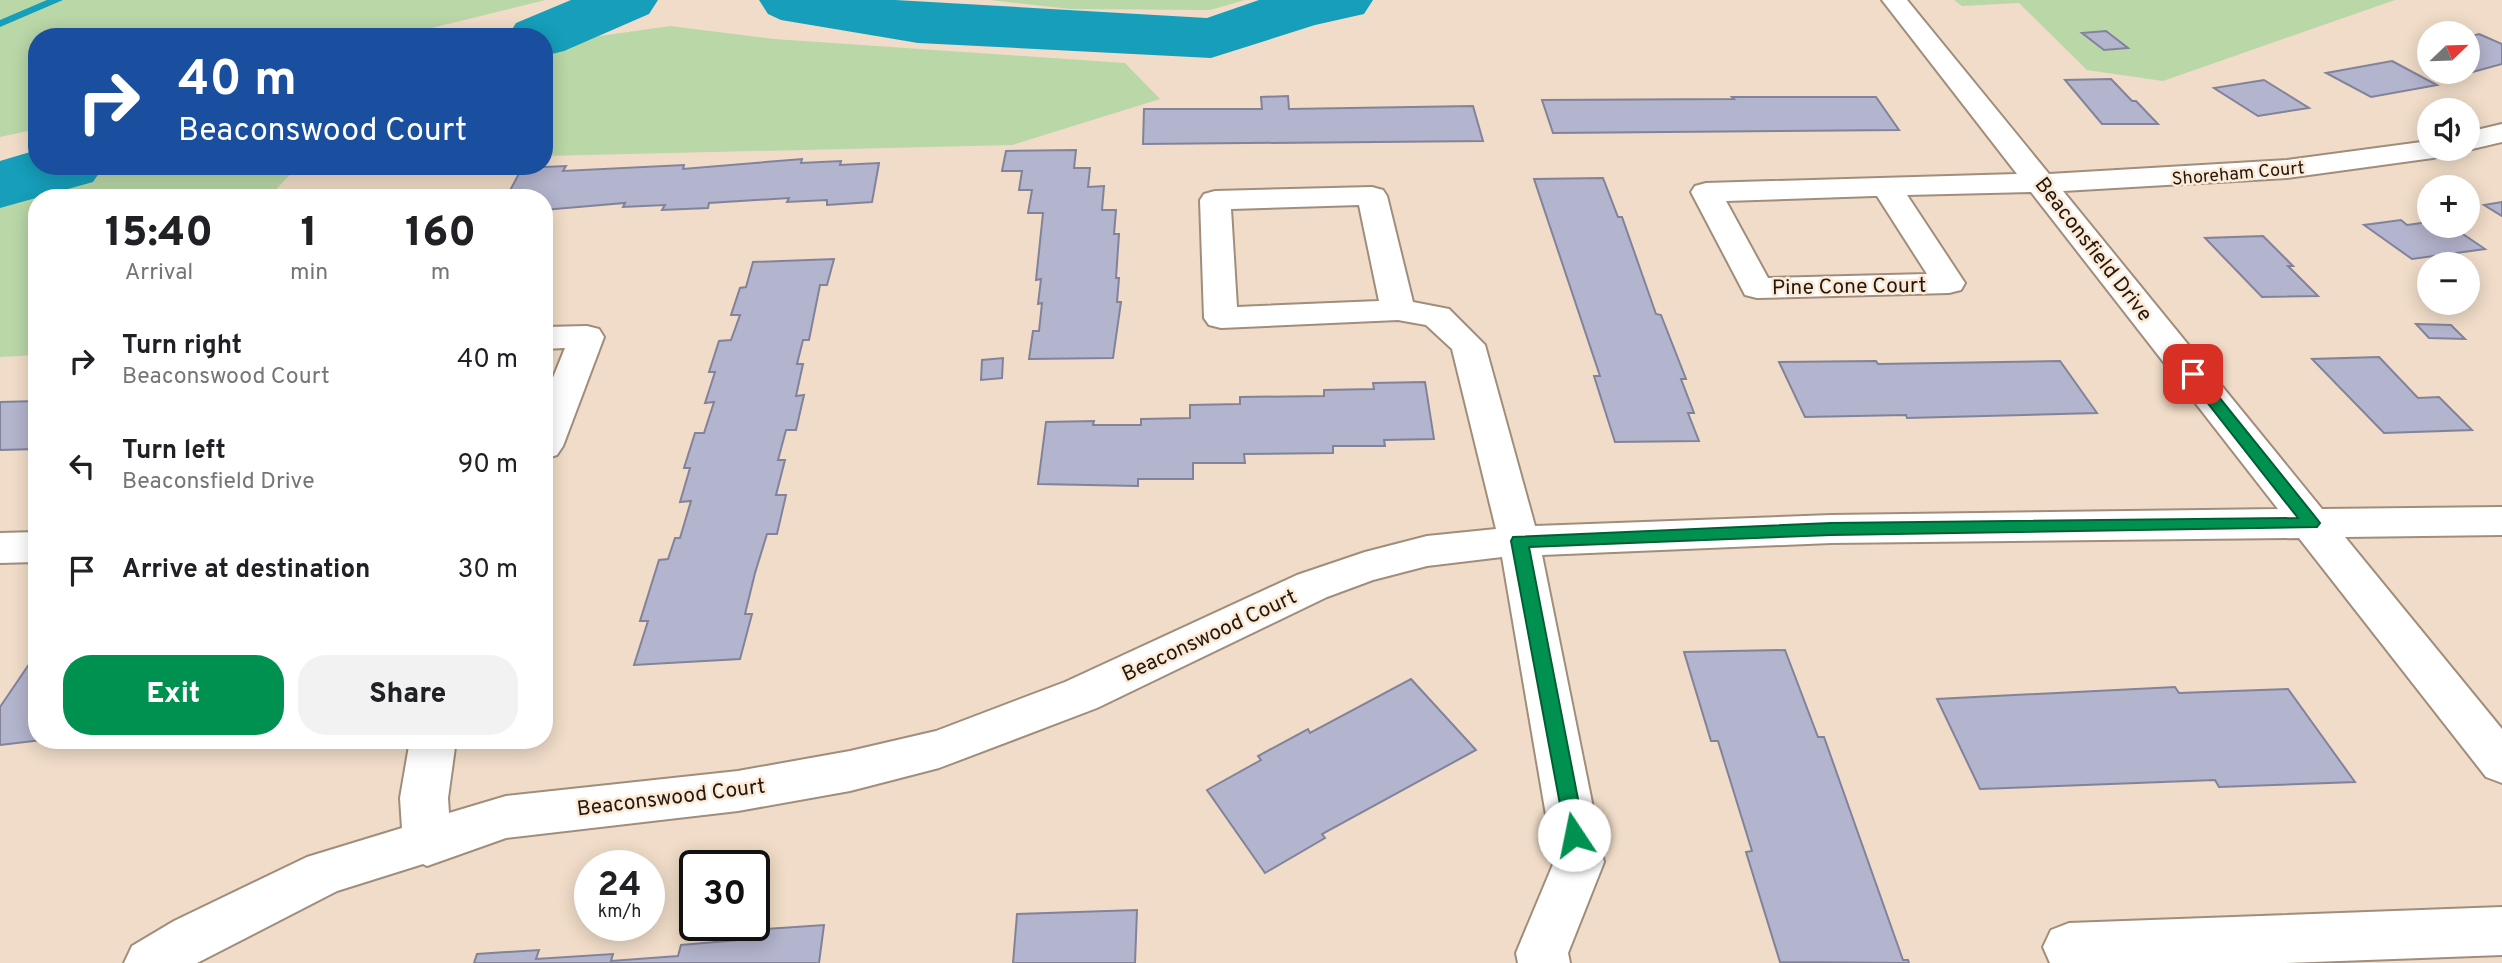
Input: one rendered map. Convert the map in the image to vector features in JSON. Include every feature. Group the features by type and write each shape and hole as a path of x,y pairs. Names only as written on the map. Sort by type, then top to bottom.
{"street":[{"name":"Beaconsfield Drive","path":"1895,0 2502,763"},
{"path":"2480,138 2502,133"},
{"name":"Shoreham Court","path":"2042,183 2137,181 2261,173 2366,162 2417,152"},
{"name":"Pine Cone Court","path":"1887,188 1949,283 1757,288 1706,192 2042,183"},
{"path":"1398,310 1372,196 1215,200 1222,318 1398,310 1437,316 1468,345 1519,541 1579,862 1538,960"},
{"path":"553,338 587,337 553,423"},
{"name":"Beaconswood Court","path":"150,963 192,938 325,873 426,844 506,817 738,790 850,771 939,749 1081,695 1312,586 1355,570 1427,551 1519,541 1831,529 2502,521"},
{"path":"0,548 28,547"},
{"path":"426,844 424,798 432,749"},
{"path":"2077,963 2069,947 2378,950 2502,931"}],"green space":[{"path":"0,0 545,0 431,28 28,28 28,131 0,137"},
{"path":"990,0 1245,0 1210,10 1070,9"},
{"path":"1954,0 2395,0 2163,81 2087,70 2019,3 1962,6"},
{"path":"670,26 774,39 1125,63 1160,99 1012,145 553,156 553,43"},
{"path":"85,175 290,175 276,189 39,189"},
{"path":"28,192 28,355 0,357 0,201"}],"building":[{"path":"2106,31 2128,48 2104,50 2082,33"},
{"path":"2480,34 2502,44 2502,64 2480,70"},
{"path":"2392,61 2417,74 2417,84 2437,85 2371,97 2326,73"},
{"path":"2111,79 2158,124 2102,124 2065,80"},
{"path":"2264,80 2309,108 2258,116 2214,88"},
{"path":"1288,96 1289,109 1473,106 1483,141 1143,144 1144,109 1262,109 1261,97"},
{"path":"1732,97 1876,97 1899,130 1553,133 1542,100 1734,99"},
{"path":"1076,150 1074,168 1090,168 1088,187 1104,186 1102,210 1116,210 1114,234 1119,234 1117,302 1121,302 1113,358 1029,359 1033,331 1039,331 1042,303 1038,304 1041,279 1036,280 1043,213 1028,213 1032,190 1019,190 1022,171 1002,171 1006,151"},
{"path":"802,159 801,163 879,163 872,202 827,205 827,200 787,202 789,198 709,203 708,208 662,210 665,205 623,207 625,203 553,209 553,189 511,189 518,175 553,175 553,167 566,166 563,171 684,165 683,169"},
{"path":"1603,178 1618,217 1622,217 1656,314 1661,315 1686,379 1681,379 1694,413 1688,413 1699,441 1615,442 1594,376 1600,376 1534,179"},
{"path":"2502,202 2502,216 2484,205"},
{"path":"2401,220 2407,225 2417,224 2417,238 2469,238 2485,249 2417,252 2417,258 2412,259 2364,225"},
{"path":"2263,236 2318,296 2262,297 2205,238"},
{"path":"834,259 827,285 820,285 809,340 803,340 797,364 803,364 796,396 804,395 796,430 786,430 778,460 785,460 776,495 786,495 777,534 767,534 755,573 745,614 752,614 740,659 634,665 648,621 640,621 659,560 668,559 675,538 680,538 691,501 680,502 690,468 684,468 695,433 704,433 714,402 705,403 715,372 709,372 719,341 731,340 740,315 731,315 740,288 746,287 753,262"},
{"path":"2416,324 2451,325 2465,339 2429,338"},
{"path":"2379,357 2418,398 2439,397 2472,430 2384,433 2312,359"},
{"path":"1003,358 1002,378 981,380 982,360"},
{"path":"1876,361 1878,364 2060,361 2097,413 1907,418 1906,415 1805,417 1779,362"},
{"path":"1425,382 1434,439 1384,440 1385,446 1333,446 1333,453 1244,454 1245,463 1193,463 1193,479 1138,479 1138,486 1038,484 1046,422 1094,421 1093,425 1141,425 1141,419 1190,418 1190,405 1240,404 1240,397 1324,396 1324,390 1374,389 1373,383"},
{"path":"28,401 28,449 0,450 0,402"},
{"path":"1785,650 1818,737 1824,737 1903,960 1908,960 1909,963 1780,962 1746,852 1752,851 1718,741 1711,741 1684,652"},
{"path":"28,666 28,742 0,745 0,707"},
{"path":"1411,679 1476,750 1322,834 1325,838 1265,873 1207,790 1261,760 1258,756 1308,729 1310,733"},
{"path":"2175,687 2179,693 2288,689 2355,782 2219,787 2215,780 1980,789 1937,699"},
{"path":"1137,910 1135,963 1013,963 1017,914"},
{"path":"824,925 819,963 474,963 477,954 539,950 536,959 613,954 611,961 678,956 681,945 770,941 770,929"}],"waterway":[{"path":"0,24 57,0"},
{"path":"553,31 626,0"},
{"path":"791,0 804,6 918,23 1211,38 1292,11 1341,0"},
{"path":"0,185 35,175"}],"route":[{"path":"1574,835 1519,541 1831,529 2311,523 2193,374"}]}
